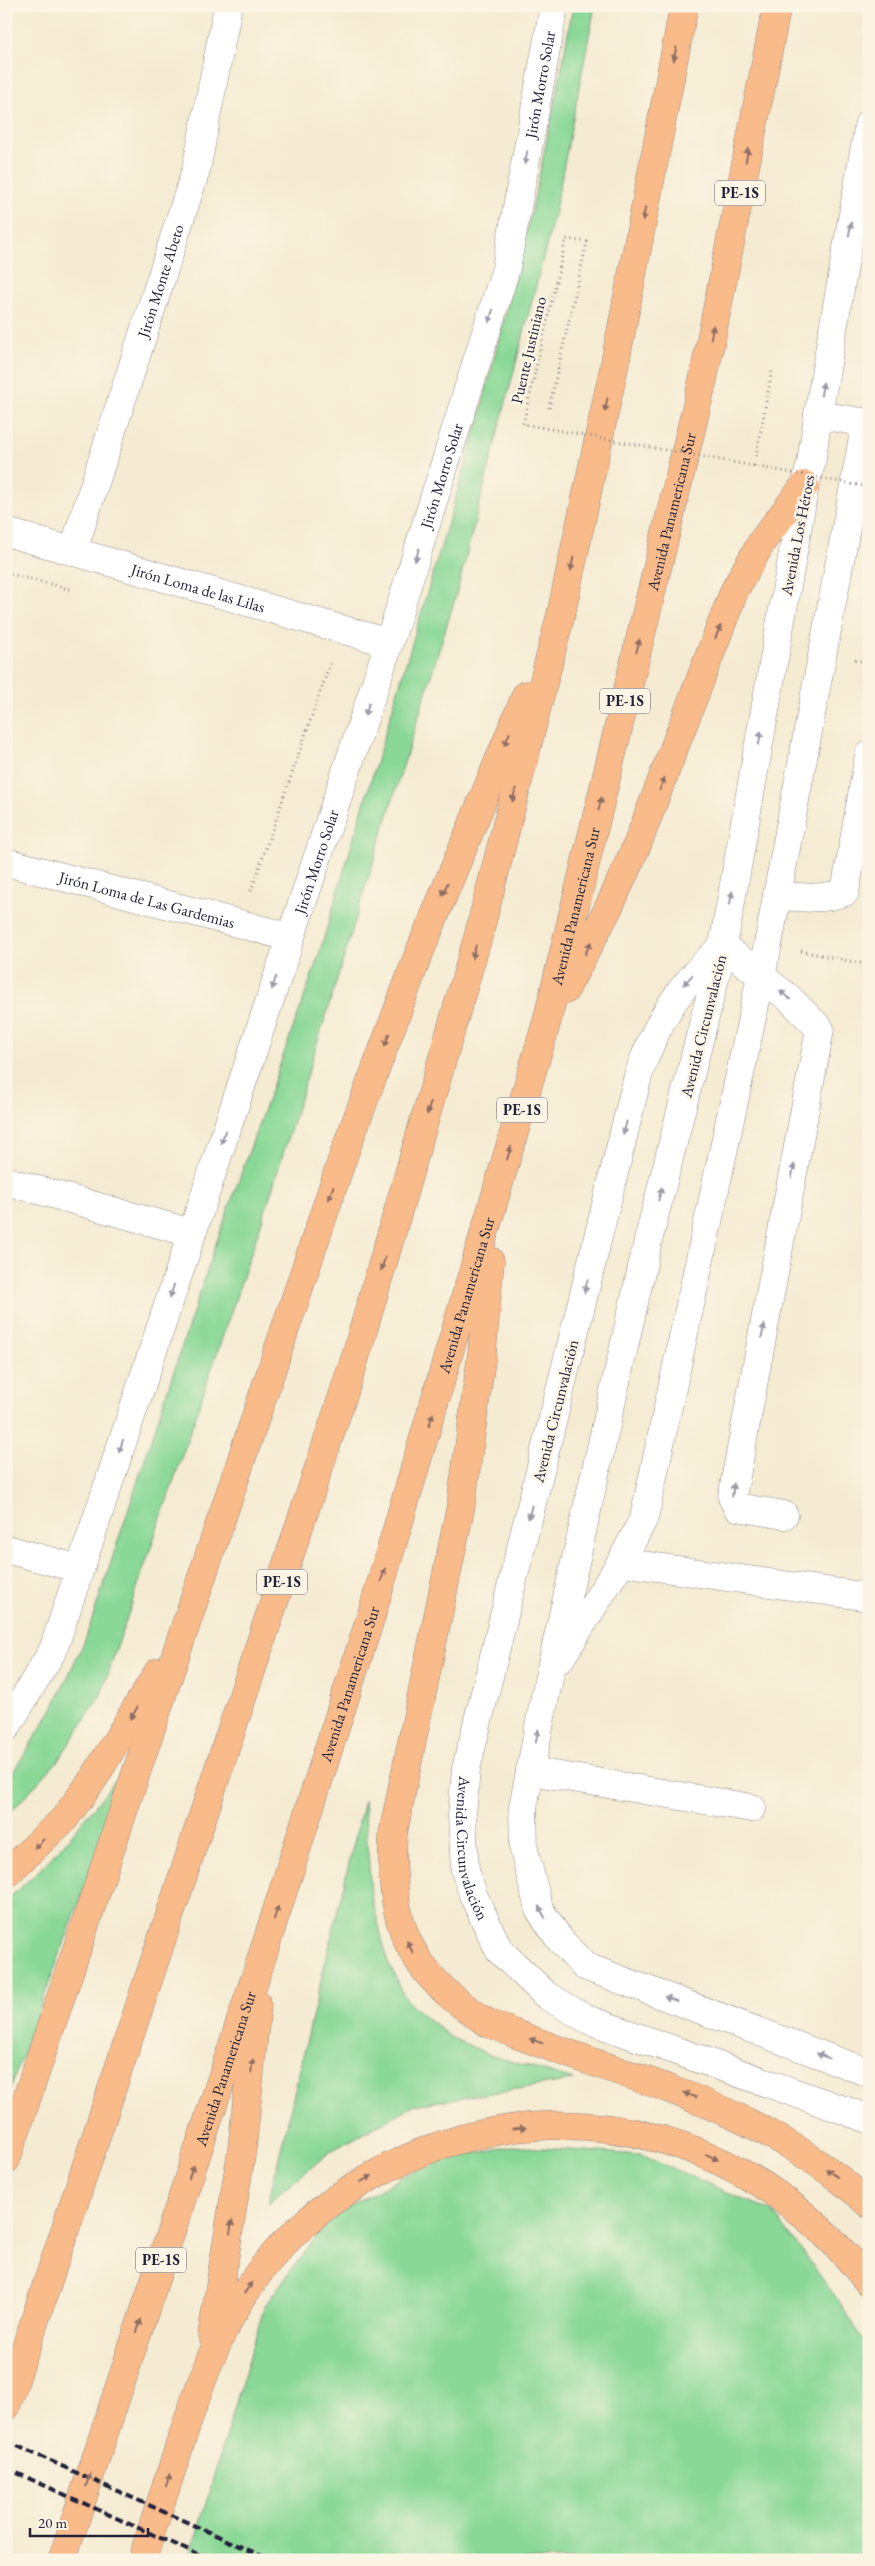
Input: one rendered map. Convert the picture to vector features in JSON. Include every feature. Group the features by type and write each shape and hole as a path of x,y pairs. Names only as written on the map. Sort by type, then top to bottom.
{"highway":[{"name":"PE-1S","path":"6,2407 353,1365 478,937 561,614 616,358 684,6"},
{"name":"Avenida Panamericana Sur","path":"62,2560 261,1960 372,1613 496,1200 547,1022 703,380 776,6"},
{"path":"547,1022 604,915 637,845 735,589 763,540 805,485"},
{"path":"6,2160 345,1151 418,956 488,784 561,614"},
{"path":"496,1200 482,1353 461,1505 393,1833 393,1885 400,1925 417,1962 430,1978 464,2008 488,2022 698,2098 751,2122 806,2153 848,2184 869,2204"},
{"path":"6,1874 65,1818 94,1778 186,1626"},
{"path":"142,2560 207,2361 242,2150 261,1960"},
{"path":"207,2361 245,2292 268,2261 302,2223 331,2201 360,2182 419,2153 451,2141 518,2127 551,2126 613,2129 674,2142 702,2153 755,2180 802,2212 846,2253 869,2283"}],"street":[{"name":"Jirón Monte Abeto","path":"73,551 196,170 228,6"},
{"name":"Jirón Morro Solar","path":"6,1728 53,1650 289,937 389,643 506,268 554,6"},
{"name":"Avenida Los Héroes","path":"723,946 805,485 811,464 869,123"},
{"path":"549,1677 621,1562 644,1518 762,976 777,895 863,496 867,423 818,415"},
{"name":"Jirón Loma de las Lilas","path":"6,532 389,643"},
{"path":"777,895 807,898 830,897 845,892 869,755"},
{"name":"Jirón Loma de Las Gardemias","path":"6,862 289,937"},
{"path":"723,946 768,944"},
{"path":"723,946 790,999 820,1029 732,1497 737,1507 784,1515"},
{"name":"Avenida Circunvalación","path":"723,946 648,1241 549,1677 522,1807 528,1872 539,1909 560,1940 584,1966 869,2073"},
{"name":"Avenida Circunvalación","path":"723,946 682,986 666,1010 649,1042 638,1076 466,1769 462,1816 465,1870 474,1897 499,1950 547,1996 589,2020 869,2119"},
{"path":"6,1181 191,1232"},
{"path":"6,1549 80,1569"},
{"path":"621,1562 869,1597"},
{"path":"530,1771 752,1808"}],"path":[{"name":"Puente Justiniano","path":"549,408 587,242 566,239 523,424 754,466 863,496"},
{"path":"754,466 772,371"},
{"path":"249,900 331,660"},
{"path":"768,944 869,965"}],"green space":[{"path":"573,6 595,6 554,216 456,595 265,1212 100,1697 57,1762 6,1817 6,1783 52,1710 86,1638 212,1255 317,961 477,426 533,205"},
{"path":"134,1755 6,2100 6,1900 59,1850"},
{"path":"364,1800 371,1895 388,1962 407,2001 450,2037 493,2056 574,2080 415,2105 331,2151 268,2203"},
{"path":"512,2146 641,2155 772,2211 841,2304 869,2349 869,2560 189,2560 265,2305 331,2217 429,2162"}],"railway":[{"path":"6,2441 271,2560"},
{"path":"6,2468 209,2560"}]}
